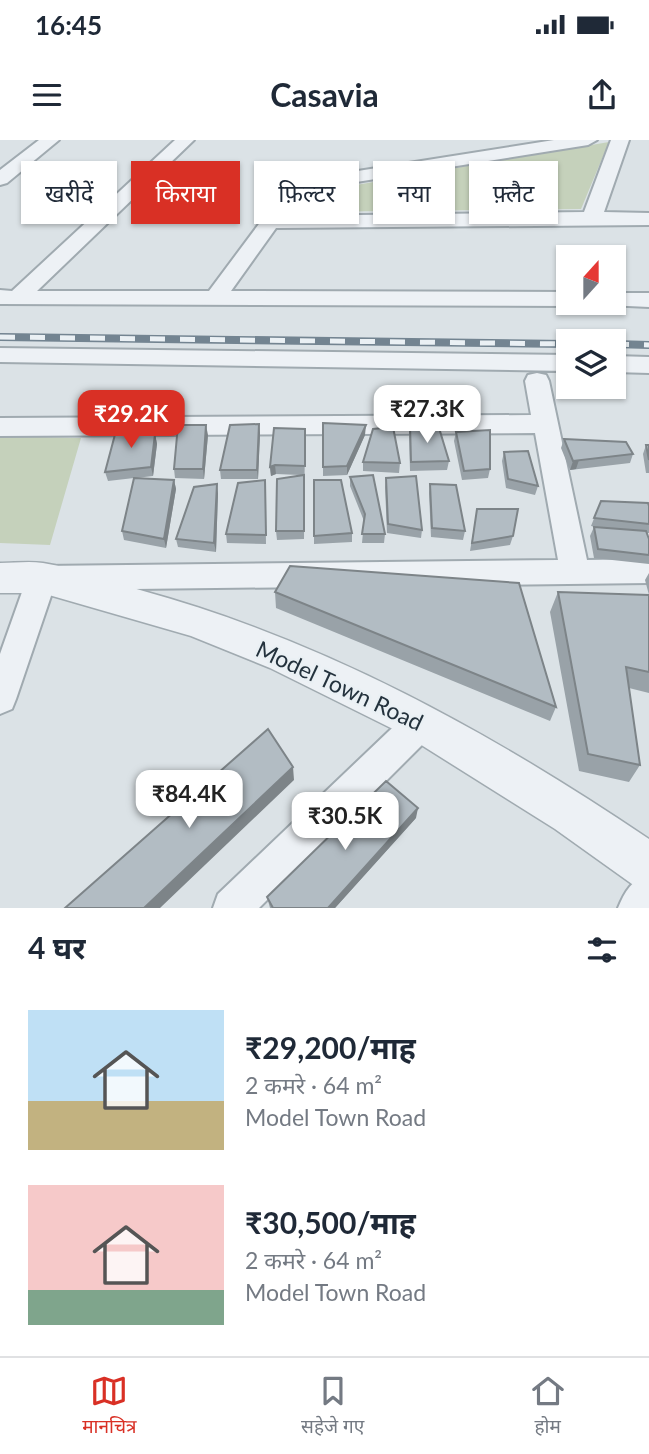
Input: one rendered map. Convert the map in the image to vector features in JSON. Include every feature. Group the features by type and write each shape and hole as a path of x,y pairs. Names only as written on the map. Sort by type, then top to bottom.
{"street":[{"path":"0,179 50,140"},
{"path":"9,297 185,140"},
{"path":"359,176 588,140"},
{"path":"592,218 620,140"},
{"path":"359,221 649,219"},
{"path":"217,296 269,224"},
{"path":"9,297 556,299"},
{"path":"626,300 649,300"},
{"path":"0,355 556,363"},
{"path":"626,364 649,365"},
{"path":"537,381 575,572"},
{"path":"0,427 547,424"},
{"path":"0,699 42,578 649,571"},
{"name":"Model Town Road","path":"0,578 42,578 198,622 284,656 422,722 571,813 649,867"},
{"path":"232,908 422,722"},
{"path":"637,908 649,892"}],"green space":[{"path":"609,142 581,209 558,209 558,161 497,161"},
{"path":"469,166 469,210 455,210 455,168"},
{"path":"373,182 373,211 359,211 359,184"},
{"path":"0,436 81,438 50,545 0,543"}],"building":[{"path":"323,423 366,425 347,466 323,467"},
{"path":"259,424 257,470 220,470 230,425"},
{"path":"410,424 439,428 449,461 411,462"},
{"path":"178,425 206,425 203,469 174,469"},
{"path":"117,427 155,434 151,467 105,472"},
{"path":"393,427 400,463 363,462 373,429"},
{"path":"274,428 305,429 305,466 270,467"},
{"path":"490,430 490,469 464,471 456,432"},
{"path":"564,439 626,442 633,454 573,461"},
{"path":"528,451 538,486 508,479 504,452"},
{"path":"304,475 304,531 276,531 277,479"},
{"path":"373,475 385,534 362,534 365,514 350,477"},
{"path":"416,476 422,530 388,524 386,478"},
{"path":"134,478 174,480 164,539 122,531"},
{"path":"265,480 266,535 226,534 238,483"},
{"path":"314,480 341,480 352,533 314,536"},
{"path":"217,484 214,543 176,539 194,487"},
{"path":"430,484 456,485 465,531 432,528"},
{"path":"601,501 648,503 649,524 594,518"},
{"path":"477,509 518,509 513,536 472,543"},
{"path":"594,527 646,531 649,555 598,549"},
{"path":"290,566 519,583 556,707 275,592"},
{"path":"558,592 649,595 649,672 626,667 640,765 588,754"},
{"path":"268,729 293,767 144,908 65,908"},
{"path":"386,781 418,808 328,908 273,908 267,897"}],"railway":[{"path":"0,337 556,344"},
{"path":"626,344 649,345"}]}
